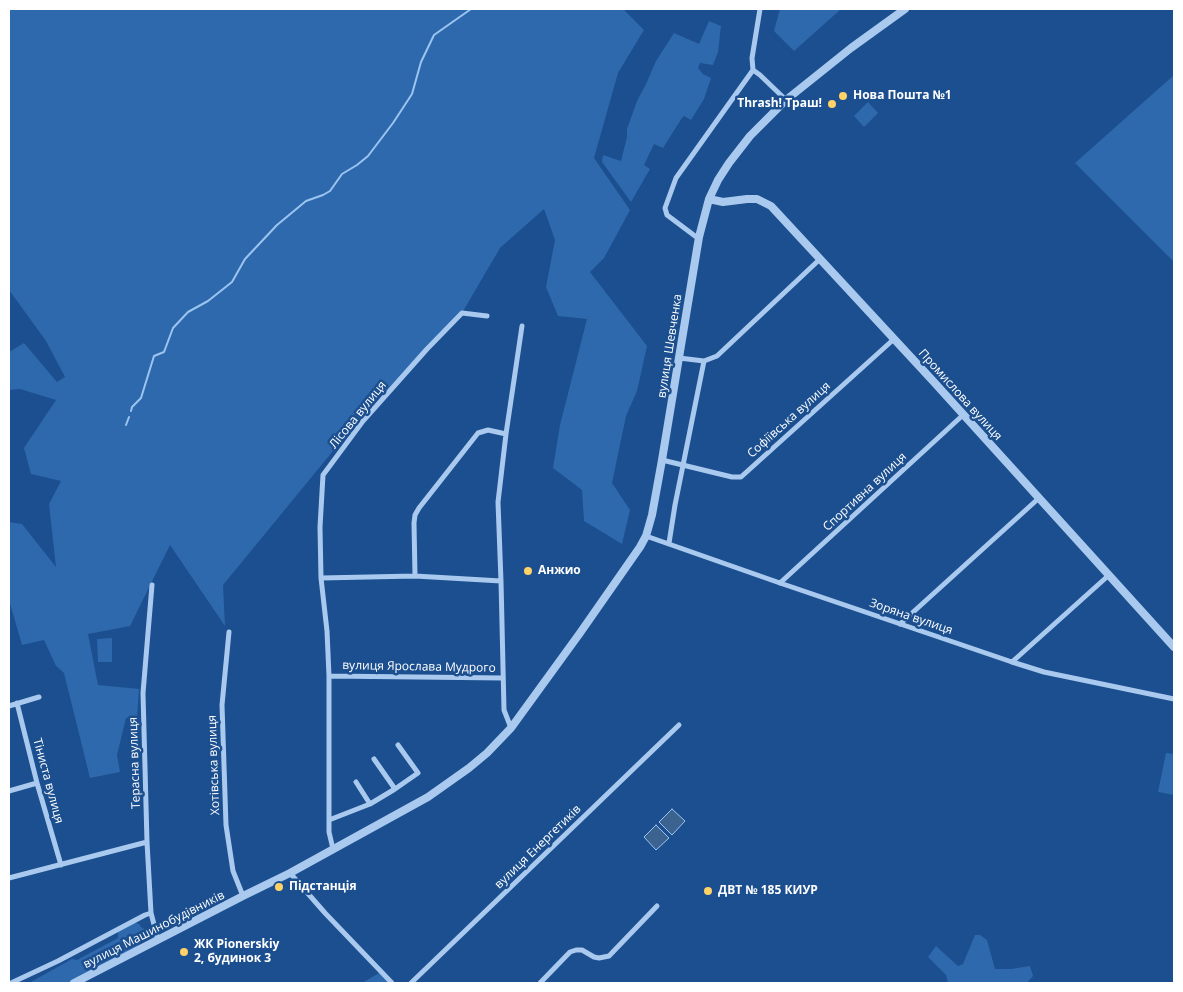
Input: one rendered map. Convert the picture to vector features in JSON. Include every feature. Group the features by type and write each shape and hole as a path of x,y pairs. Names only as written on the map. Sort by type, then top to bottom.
{"street":[{"path":"699,237 667,215 665,208 676,178 753,70 752,58 760,9"},
{"name":"вулиця Шевченка","path":"333,850 444,787 487,753 510,728 640,547 646,536 652,515 699,237 709,199 718,180 750,136 786,100 851,48 905,9"},
{"path":"753,70 786,100"},
{"name":"Промислова вулиця","path":"709,199 723,202 757,199 771,206 1174,648"},
{"path":"679,358 704,361 717,356 820,259"},
{"name":"Лісова вулиця","path":"329,676 327,631 321,578 320,527 323,476 363,421 462,313 487,316"},
{"path":"510,728 504,710 498,502 522,326"},
{"name":"Софіївська вулиця","path":"683,466 732,477 741,476 894,339"},
{"path":"669,543 704,361"},
{"name":"Спортивна вулиця","path":"780,583 963,415"},
{"path":"415,576 415,515 478,433 488,430 506,434"},
{"path":"662,460 683,466"},
{"path":"900,624 1039,498"},
{"name":"Зоряна вулиця","path":"646,536 1044,672 1174,699"},
{"path":"1012,662 1109,575"},
{"path":"321,578 415,576 501,581"},
{"name":"Терасна вулиця","path":"152,585 143,693 151,913 158,940"},
{"name":"Хотівська вулиця","path":"229,632 222,705 226,825 233,871 243,896"},
{"name":"вулиця Ярослава Мудрого","path":"333,850 329,832 329,676 503,678"},
{"path":"9,706 39,697"},
{"name":"Тіниста вулиця","path":"17,703 61,864"},
{"name":"вулиця Енергетиків","path":"411,983 679,725"},
{"path":"329,820 370,804 418,773 398,745"},
{"path":"374,759 395,789"},
{"path":"356,782 370,804"},
{"path":"9,791 38,783"},
{"path":"9,878 147,842"},
{"name":"вулиця Машинобудівників","path":"74,983 333,850"},
{"path":"290,873 325,913 392,983"},
{"path":"540,983 570,952 582,950 594,957 609,956 657,906"},
{"path":"12,983 151,913"}],"shaded area":[{"path":"9,9 623,9 644,30 618,73 594,158 630,210 604,258 590,272 647,346 637,391 626,416 612,483 630,510 622,544 584,521 582,490 553,468 560,425 587,319 558,316 546,287 555,240 544,209 500,248 462,313 365,412 223,585 225,626 170,545 130,626 88,634 98,685 139,689 137,717 126,718 117,755 120,772 90,778 64,673 56,666 44,640 22,645 9,600 9,522 22,524 56,567 49,504 61,481 31,474 24,448 56,400 20,389 9,390 9,352 24,343 57,382 65,377 46,341 9,290"},
{"path":"780,9 841,9 794,51 774,31"},
{"path":"709,21 721,26 718,52 713,65 700,63 698,68 703,74 711,78 704,99 691,120 684,116 682,118 663,148 654,144 644,165 650,169 631,202 602,162 603,155 621,161 627,129 637,101 656,61 674,33 699,44"},
{"path":"1174,75 1174,262 1075,163"},
{"path":"868,102 878,113 864,127 854,116"},
{"path":"112,638 112,662 98,662 97,639"},
{"path":"1166,753 1174,754 1174,795 1158,792"},
{"path":"672,809 685,821 672,835 659,822"},
{"path":"656,825 669,838 656,850 644,837"},
{"path":"134,922 148,930 147,935 142,938 139,945 132,950 68,983 29,983 72,959 77,960 118,938 118,932"},
{"path":"975,935 980,935 987,940 995,969 1030,966 1033,976 1027,983 948,983 946,975 928,957 936,946 958,966 963,964"},
{"path":"381,972 392,983 362,983"}],"waterway":[{"path":"131,411 132,407 141,398 154,356 164,352 173,328 188,312 208,301 232,282 245,259 277,225 306,201 330,191 342,174 368,156 412,94 421,62 434,35 471,9"},
{"path":"126,425 129,417"}],"place":[{"name":"Нова Пошта №1","path":"843,96"},
{"name":"Thrash! Траш!","path":"832,104"},
{"name":"Анжио","path":"528,571"},
{"name":"Підстанція","path":"279,887"},
{"name":"ДВТ № 185 КИУР","path":"708,891"},
{"name":"ЖК Pionerskiy 2, будинок 3","path":"184,952"}]}
